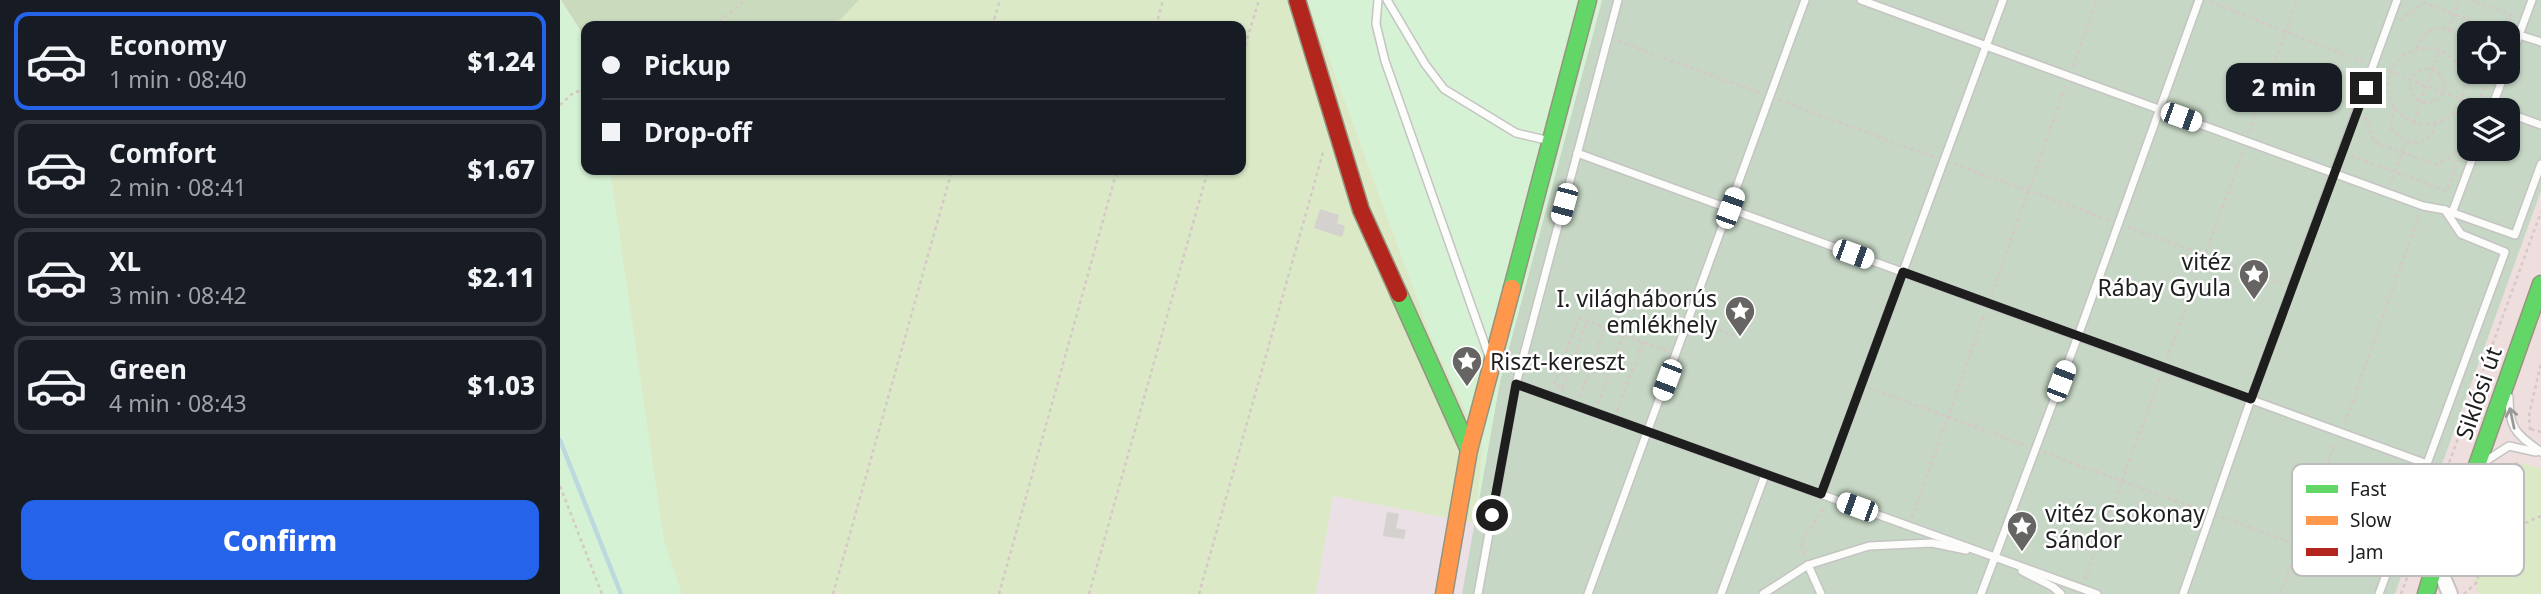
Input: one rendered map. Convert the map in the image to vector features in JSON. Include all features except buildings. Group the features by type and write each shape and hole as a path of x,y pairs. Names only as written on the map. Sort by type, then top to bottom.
{"street":[{"path":"1297,0 1361,210 1469,450"},
{"path":"1444,594 1469,450 1588,0"},
{"name":"Siklósi út","path":"2477,464 2541,284"},
{"name":"Siklósi út","path":"2426,594 2431,576"},
{"path":"2442,576 2450,594"}],"lane":[{"path":"1378,0 1376,24 1384,61 1492,363"},
{"path":"1387,0 1425,64 1444,89 1516,133 1551,142"},
{"path":"1478,594 1516,384 1618,0"},
{"path":"1588,594 1805,0"},
{"path":"1861,0 2423,206 2449,211 2515,235 2541,163"},
{"path":"1821,494 2003,0"},
{"path":"1981,594 2078,336 2199,0"},
{"path":"2183,594 2251,399 2397,0"},
{"path":"2520,31 2532,0"},
{"path":"2520,34 2541,42"},
{"path":"2520,117 2541,125"},
{"path":"1577,153 2427,464 2505,252 2461,234 2449,211"},
{"path":"2449,211 2471,161"},
{"path":"2509,371 2510,422 2524,444 2541,453"},
{"path":"1516,384 2097,594"},
{"path":"2479,464 2509,446 2524,444"},
{"path":"1721,594 1765,475"},
{"path":"1763,594 1808,565 1868,546 1932,543 1994,557 2053,587 2061,594"},
{"path":"1808,565 1821,594"},
{"path":"2379,594 2386,576"}],"path":[{"path":"719,21 746,0"},
{"path":"994,21 1000,0"},
{"path":"1157,21 1163,0"},
{"path":"1246,43 1259,0"},
{"path":"1909,526 2096,0"},
{"path":"2206,0 2457,98"},
{"path":"2082,588 2297,0"},
{"path":"2448,30 2459,0"},
{"path":"2470,0 2511,15 2509,21"},
{"path":"2402,11 2398,22 2424,3 2473,21"},
{"path":"2417,48 2423,35 2435,28 2448,30 2457,37"},
{"path":"2457,64 2440,51 2426,47 2417,48 2400,57 2390,72 2387,90 2394,107 2413,122 2436,123 2451,115 2457,107"},
{"path":"2413,122 2440,51"},
{"path":"2432,70 2440,75 2443,81 2443,93 2435,102 2420,102 2410,92 2411,80 2418,72 2432,70"},
{"path":"560,105 574,92 581,91"},
{"path":"2394,107 2391,128 2399,139 2405,142 2412,144 2425,141 2436,123"},
{"path":"2360,125 2364,114 2374,142 2437,165 2457,152"},
{"path":"1199,594 1324,149 1336,128"},
{"path":"2387,192 2405,142"},
{"path":"2353,145 2349,156 2447,191 2458,161"},
{"path":"833,594 951,175"},
{"path":"999,594 1116,175"},
{"path":"1089,594 1207,175"},
{"path":"2329,464 2423,206"},
{"path":"2449,464 2541,212"},
{"path":"1563,388 1554,384 1579,318 1676,355"},
{"path":"1690,318 1740,338"},
{"path":"1559,400 1587,321"},
{"path":"1577,406 1605,328"},
{"path":"1595,412 1623,335"},
{"path":"1614,419 1643,342"},
{"path":"2517,464 2531,429 2529,415 2541,363"},
{"path":"1861,385 2292,542"},
{"path":"2531,429 2541,432"},
{"path":"560,486 602,594"},
{"path":"1808,565 1801,542 1830,497"},
{"path":"2524,523 2541,516"},
{"path":"2280,594 2292,561"},
{"path":"2401,594 2408,576"},
{"path":"2464,594 2476,583 2478,576"}],"shaded area":[{"path":"2541,191 2541,594 2395,594 2402,576 2524,576 2524,464 2442,464"},
{"path":"1333,496 1475,523 1462,594 1316,594"}],"green space":[{"path":"560,0 581,32 581,175 1246,175 1246,21 834,21 840,20 859,0 1308,0 1432,339 1483,448 1475,523 1333,496 1316,594 560,594"},
{"path":"560,0 581,32 581,175 611,175 664,541 682,594 560,594"},
{"path":"561,0 859,0 840,20 834,21 581,21 581,31"},
{"path":"1308,0 1602,0 1500,381 1475,523 1483,448 1432,339"},
{"path":"1602,0 2541,0 2541,191 2442,464 2292,464 2292,576 2402,576 2395,594 1462,594 1500,381"},
{"path":"2522,464 2541,469 2541,594 2478,594 2475,576 2524,576"}],"waterway":[{"path":"560,440 621,594"}],"traffic: fast":[{"path":"1512,288 1588,0"},
{"path":"2477,464 2541,284"},
{"path":"1399,294 1469,450"},
{"path":"2426,594 2431,576"}],"traffic: slow":[{"path":"1444,594 1469,450 1512,288"}],"traffic: jam":[{"path":"1297,0 1361,210 1399,294"}],"place":[{"name":"vitéz Rábay Gyula","path":"2254,301"},
{"name":"I. világháborús emlékhely","path":"1740,338"},
{"name":"Riszt-kereszt","path":"1467,388"},
{"name":"vitéz Csokonay Sándor","path":"2022,553"}],"route":[{"path":"1492,515 1516,384 1821,494 1903,272 2251,399 2366,88"}]}
